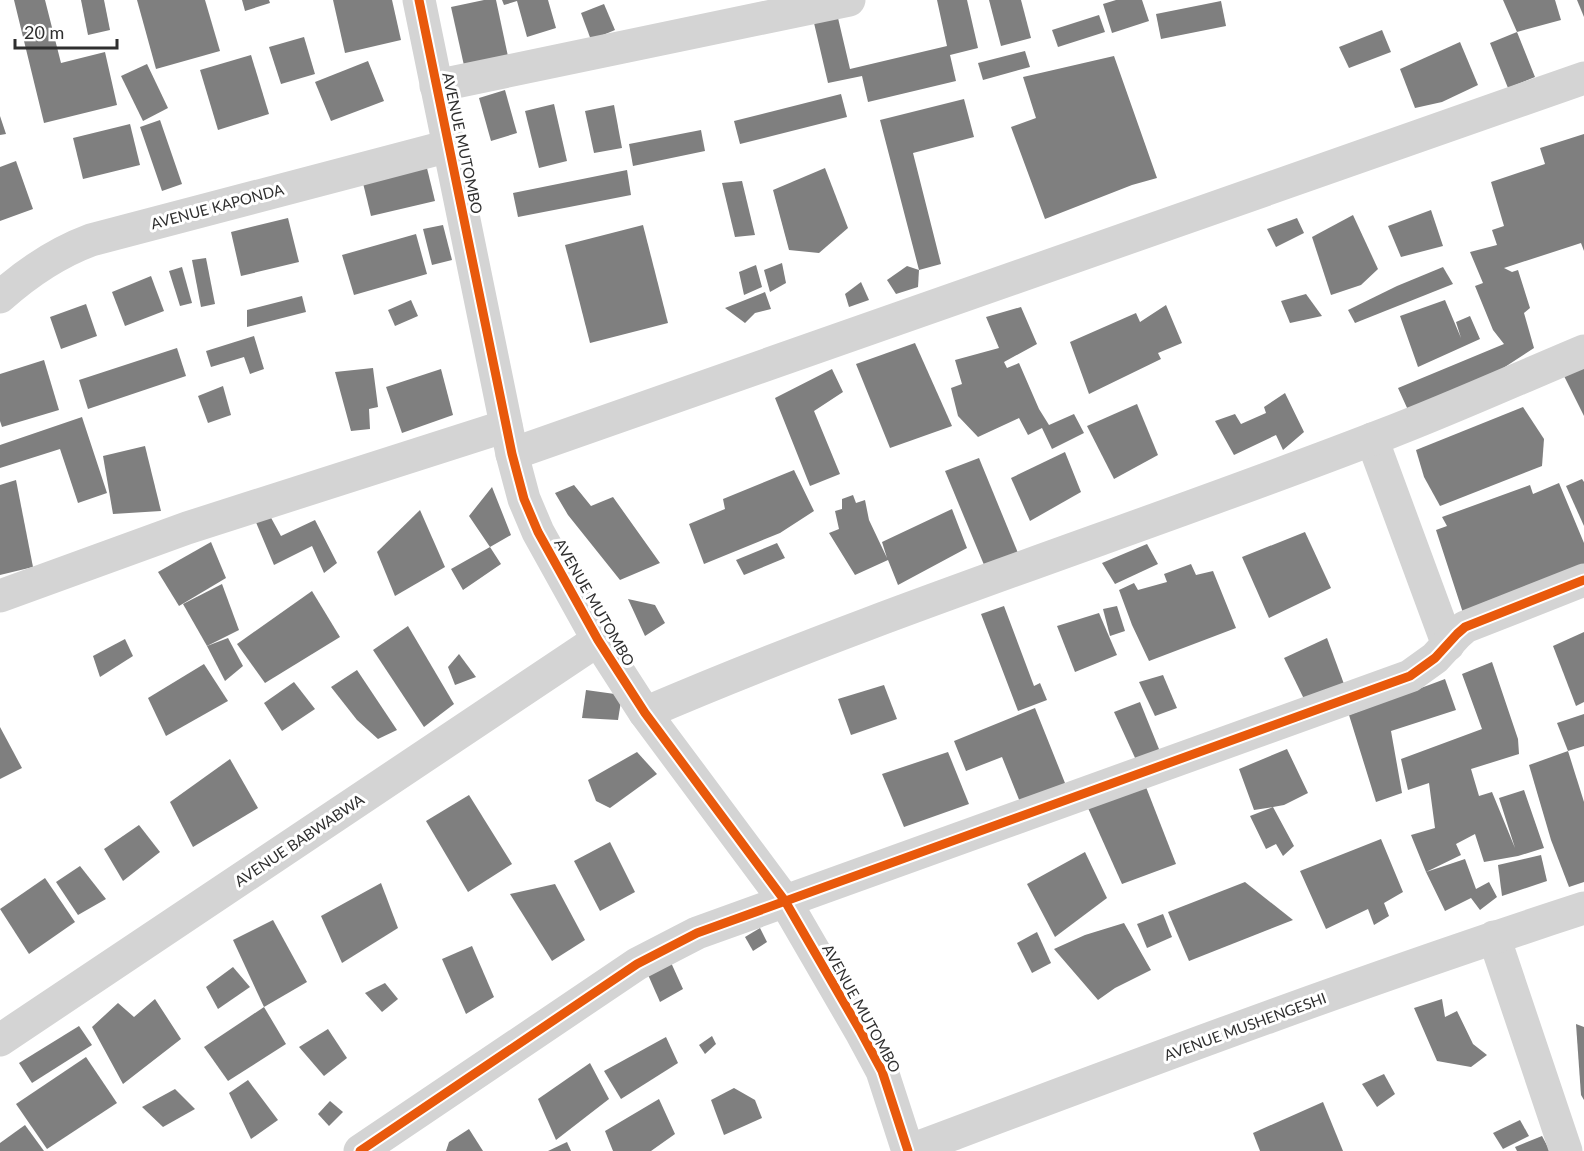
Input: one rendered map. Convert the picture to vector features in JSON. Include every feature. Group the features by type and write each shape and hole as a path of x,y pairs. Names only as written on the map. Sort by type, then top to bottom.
{"street":[{"name":"AVENUE MUTOMBO","path":"419,0 509,440 524,499 538,532 598,640 645,713 785,901 882,1071 908,1151"},
{"path":"436,86 849,0"},
{"path":"0,596 187,528 509,440 1584,78"},
{"name":"AVENUE KAPONDA","path":"0,297 32,270 51,258 91,240 449,146"},
{"path":"645,713 734,675 874,621 1372,439 1584,351"},
{"path":"1372,439 1448,645"},
{"path":"360,1151 637,964 697,933 1410,676 1425,667 1457,633 1474,623 1584,580"},
{"name":"AVENUE BABWABWA","path":"0,1040 598,640"},
{"name":"AVENUE MUSHENGESHI","path":"908,1151 1298,1006 1584,908"},
{"path":"1494,937 1566,1151"}],"building":[{"path":"14,0 45,0 61,63 105,52 117,105 44,123"},
{"path":"81,0 104,0 110,30 88,35"},
{"path":"137,0 205,0 220,51 156,69"},
{"path":"242,0 269,0 270,3 245,11"},
{"path":"333,0 392,0 401,40 345,53"},
{"path":"484,0 496,0 509,61 465,70 451,7"},
{"path":"502,0 548,0 556,28 527,37 517,1 504,5"},
{"path":"937,0 967,0 978,48 950,55 956,81 868,102 862,76 828,83 814,23 838,18 850,69 947,46"},
{"path":"989,0 1021,0 1031,38 1001,46"},
{"path":"1116,0 1142,0 1149,21 1112,33 1103,4"},
{"path":"1503,0 1555,0 1561,20 1517,32"},
{"path":"1577,0 1584,0 1584,17"},
{"path":"1221,1 1226,26 1161,39 1156,14"},
{"path":"604,4 615,30 591,40 581,13"},
{"path":"1099,15 1105,32 1058,47 1052,30"},
{"path":"1382,30 1391,52 1349,68 1339,47"},
{"path":"1517,32 1535,77 1508,88 1490,43"},
{"path":"304,37 315,74 281,84 269,47"},
{"path":"1460,42 1478,85 1442,102 1415,108 1400,69"},
{"path":"1025,51 1030,67 983,80 978,63"},
{"path":"251,55 269,114 218,130 200,70"},
{"path":"1114,56 1157,178 1132,185 1045,219 1011,127 1036,118 1023,77"},
{"path":"368,61 384,101 331,121 315,82"},
{"path":"147,64 168,108 143,121 121,76"},
{"path":"505,90 517,133 491,141 479,98"},
{"path":"841,94 847,117 740,144 734,121"},
{"path":"964,99 974,137 913,153 941,264 919,270 880,120"},
{"path":"554,104 567,161 539,168 525,111"},
{"path":"614,105 622,148 594,153 585,111"},
{"path":"0,116 6,134 0,135"},
{"path":"160,120 182,184 162,191 140,127"},
{"path":"130,124 140,165 83,179 73,138"},
{"path":"701,130 705,151 633,166 629,144"},
{"path":"1584,134 1584,251 1581,243 1504,268 1512,272 1518,270 1530,308 1524,313 1534,348 1491,376 1408,410 1398,388 1504,344 1493,330 1475,286 1483,283 1470,252 1497,245 1492,230 1504,226 1491,182 1545,164 1540,148"},
{"path":"16,161 33,209 0,221 0,167"},
{"path":"426,164 435,201 371,216 362,179"},
{"path":"825,168 848,228 819,253 789,250 773,190"},
{"path":"627,170 631,195 518,217 513,193"},
{"path":"742,181 755,235 735,237 722,183"},
{"path":"1431,210 1443,246 1401,257 1388,226"},
{"path":"1353,215 1378,269 1361,285 1331,295 1312,237"},
{"path":"288,218 299,262 241,276 231,232"},
{"path":"1297,218 1304,233 1276,247 1267,229"},
{"path":"443,225 452,260 432,265 423,229"},
{"path":"643,225 668,323 590,343 565,245"},
{"path":"416,234 427,274 354,295 342,255"},
{"path":"206,258 215,304 201,307 192,260"},
{"path":"782,263 786,283 770,292 764,270"},
{"path":"756,265 762,287 744,295 739,272"},
{"path":"907,266 919,270 918,287 896,294 887,280"},
{"path":"182,267 192,303 180,306 169,271"},
{"path":"1443,267 1453,284 1355,323 1348,310"},
{"path":"151,276 164,311 125,326 112,292"},
{"path":"861,282 869,300 849,307 845,294"},
{"path":"765,292 771,309 755,313 745,323 725,308"},
{"path":"1306,294 1322,316 1290,323 1281,301"},
{"path":"302,296 306,312 247,327 247,310"},
{"path":"411,300 418,316 395,326 388,310"},
{"path":"1445,300 1461,338 1456,322 1470,316 1480,339 1418,367 1400,316"},
{"path":"86,304 97,336 61,349 50,317"},
{"path":"1166,305 1182,343 1158,353 1161,359 1089,394 1070,342 1136,313 1140,322"},
{"path":"1021,307 1037,344 1004,362 1007,368 1019,363 1039,409 1049,425 1074,414 1084,433 1052,449 1042,428 1028,435 1019,418 978,437 958,416 951,388 962,384 955,360 999,348 986,317"},
{"path":"254,336 264,369 250,374 244,357 211,367 206,351"},
{"path":"915,343 952,426 890,448 856,364"},
{"path":"177,348 186,376 88,409 79,380"},
{"path":"44,360 59,410 2,427 0,374"},
{"path":"1584,364 1584,416 1563,374"},
{"path":"373,368 378,407 369,409 370,429 351,431 335,372"},
{"path":"441,369 453,415 402,433 386,387"},
{"path":"832,369 843,392 814,411 840,474 810,486 775,398"},
{"path":"223,386 231,415 208,423 198,396"},
{"path":"1285,393 1304,432 1283,450 1276,435 1234,455 1215,421 1235,414 1241,424 1266,413 1264,407"},
{"path":"1137,404 1158,455 1114,479 1087,426"},
{"path":"1523,407 1544,439 1542,466 1440,506 1424,477 1416,450"},
{"path":"82,417 107,493 78,503 60,449 0,468 0,445"},
{"path":"145,446 161,511 113,514 103,456"},
{"path":"1065,452 1081,492 1030,521 1011,478"},
{"path":"979,458 1020,558 987,572 945,471"},
{"path":"794,470 814,511 780,533 704,564 689,524 725,509 723,499"},
{"path":"1582,479 1584,482 1584,526 1566,486"},
{"path":"16,480 33,567 0,575 0,485"},
{"path":"1559,483 1584,543 1584,565 1464,616 1436,530 1447,526 1442,517 1530,485 1533,494"},
{"path":"574,485 591,506 613,497 660,563 620,580 568,515 555,493"},
{"path":"492,487 511,535 490,547 469,516"},
{"path":"853,495 856,503 865,500 869,520 887,558 882,542 952,509 967,548 898,585 888,560 855,575 829,533 839,529 835,511 842,509 842,499"},
{"path":"420,510 445,567 395,596 377,552"},
{"path":"269,514 281,536 315,520 337,563 324,573 312,546 274,565 255,520"},
{"path":"1305,532 1331,588 1269,618 1242,557"},
{"path":"211,542 226,578 179,606 158,572"},
{"path":"777,543 785,558 744,575 736,560"},
{"path":"1147,544 1158,564 1115,584 1102,563"},
{"path":"490,547 501,564 463,590 451,569"},
{"path":"1191,564 1196,575 1213,571 1236,628 1149,661 1119,590 1134,583 1138,590 1167,582 1164,574"},
{"path":"222,584 239,630 207,646 183,604"},
{"path":"312,591 340,637 265,683 237,644"},
{"path":"628,599 655,605 665,623 645,636"},
{"path":"1004,606 1034,686 1040,683 1047,700 1018,711 981,614"},
{"path":"1117,606 1125,631 1110,636 1103,609"},
{"path":"1099,613 1117,655 1075,672 1057,626"},
{"path":"408,626 454,704 424,727 373,650"},
{"path":"1584,632 1584,702 1576,706 1553,646"},
{"path":"228,638 243,666 225,681 207,646"},
{"path":"1327,638 1344,684 1305,701 1284,658"},
{"path":"125,639 133,656 100,677 93,656"},
{"path":"459,654 476,677 455,685 448,667"},
{"path":"1492,662 1518,739 1519,754 1471,769 1479,796 1492,792 1515,848 1499,798 1524,790 1544,848 1518,856 1484,862 1475,834 1456,844 1461,855 1426,872 1411,835 1435,828 1429,783 1408,790 1401,759 1482,729 1462,674"},
{"path":"204,664 228,701 166,736 148,698"},
{"path":"357,670 397,730 378,739 357,720 331,687"},
{"path":"1163,675 1177,708 1155,716 1139,682"},
{"path":"1445,679 1456,710 1391,731 1402,793 1376,802 1349,715"},
{"path":"294,682 315,709 282,731 264,703"},
{"path":"884,685 897,719 851,735 838,699"},
{"path":"586,690 622,695 618,720 582,718"},
{"path":"1140,702 1161,754 1136,760 1114,712"},
{"path":"1035,708 1069,793 1024,812 1002,757 966,771 954,741"},
{"path":"1584,714 1584,746 1568,751 1557,723"},
{"path":"0,727 22,768 0,779"},
{"path":"1287,749 1308,793 1284,805 1254,810 1239,769"},
{"path":"1568,751 1584,802 1584,882 1569,887 1551,840 1529,765"},
{"path":"637,752 657,774 610,808 596,801 588,780"},
{"path":"948,752 969,804 904,827 882,774"},
{"path":"230,759 258,808 193,847 170,802"},
{"path":"1146,787 1176,864 1122,884 1088,808"},
{"path":"469,795 512,864 468,892 426,821"},
{"path":"1273,807 1294,846 1283,856 1276,844 1266,849 1250,816"},
{"path":"139,825 160,852 123,881 104,849"},
{"path":"1381,839 1403,892 1384,903 1389,916 1374,925 1368,909 1326,929 1300,871"},
{"path":"610,842 635,892 600,911 574,861"},
{"path":"1085,852 1107,898 1055,937 1027,884"},
{"path":"1541,855 1547,881 1502,896 1498,865"},
{"path":"1465,859 1476,889 1489,882 1497,897 1480,910 1471,898 1445,911 1426,872"},
{"path":"80,866 106,899 78,915 56,882"},
{"path":"45,878 75,922 29,954 0,909"},
{"path":"1245,882 1293,920 1189,961 1168,912"},
{"path":"381,883 398,928 342,963 321,916"},
{"path":"555,884 585,940 552,961 510,894"},
{"path":"1163,914 1172,937 1147,948 1137,924"},
{"path":"273,920 307,982 264,1007 233,940"},
{"path":"1124,923 1151,970 1115,988 1098,1000 1054,949 1085,935"},
{"path":"760,928 767,942 753,951 745,937"},
{"path":"1037,932 1051,963 1032,973 1017,943"},
{"path":"472,946 494,997 466,1014 442,959"},
{"path":"668,956 683,989 660,1002 645,968"},
{"path":"233,967 250,987 218,1009 206,987"},
{"path":"385,983 398,999 382,1012 365,993"},
{"path":"155,999 181,1039 123,1084 92,1027 118,1003 134,1017"},
{"path":"1442,999 1445,1017 1457,1011 1473,1044 1487,1055 1471,1067 1437,1061 1414,1008"},
{"path":"264,1007 286,1044 228,1081 204,1047"},
{"path":"1576,1024 1584,1027 1584,1100 1581,1095"},
{"path":"79,1026 92,1045 32,1083 19,1063"},
{"path":"328,1029 347,1058 324,1076 299,1047"},
{"path":"712,1036 716,1044 705,1054 699,1045"},
{"path":"666,1037 678,1063 621,1099 604,1071"},
{"path":"86,1057 117,1103 47,1149 16,1104"},
{"path":"590,1063 609,1099 556,1140 538,1099"},
{"path":"1384,1074 1395,1094 1377,1107 1362,1084"},
{"path":"248,1080 278,1120 251,1139 229,1093"},
{"path":"734,1088 755,1100 762,1118 724,1135 711,1100"},
{"path":"175,1089 195,1109 163,1127 142,1107"},
{"path":"659,1099 675,1134 651,1151 613,1151 605,1131"},
{"path":"330,1101 343,1112 329,1126 318,1114"},
{"path":"1323,1102 1343,1151 1260,1151 1253,1133"},
{"path":"1520,1120 1529,1136 1503,1149 1493,1133"},
{"path":"25,1125 44,1151 0,1151 0,1143"},
{"path":"469,1129 483,1151 446,1151 449,1142"},
{"path":"1542,1136 1550,1151 1517,1151 1515,1147"},
{"path":"567,1142 571,1151 548,1151"}],"cycle path":[{"path":"419,0 512,454 524,499 538,532 598,640 645,713 785,901 882,1071 908,1151"},
{"path":"360,1151 637,964 697,933 1410,676 1435,658 1465,627 1584,580"}]}
